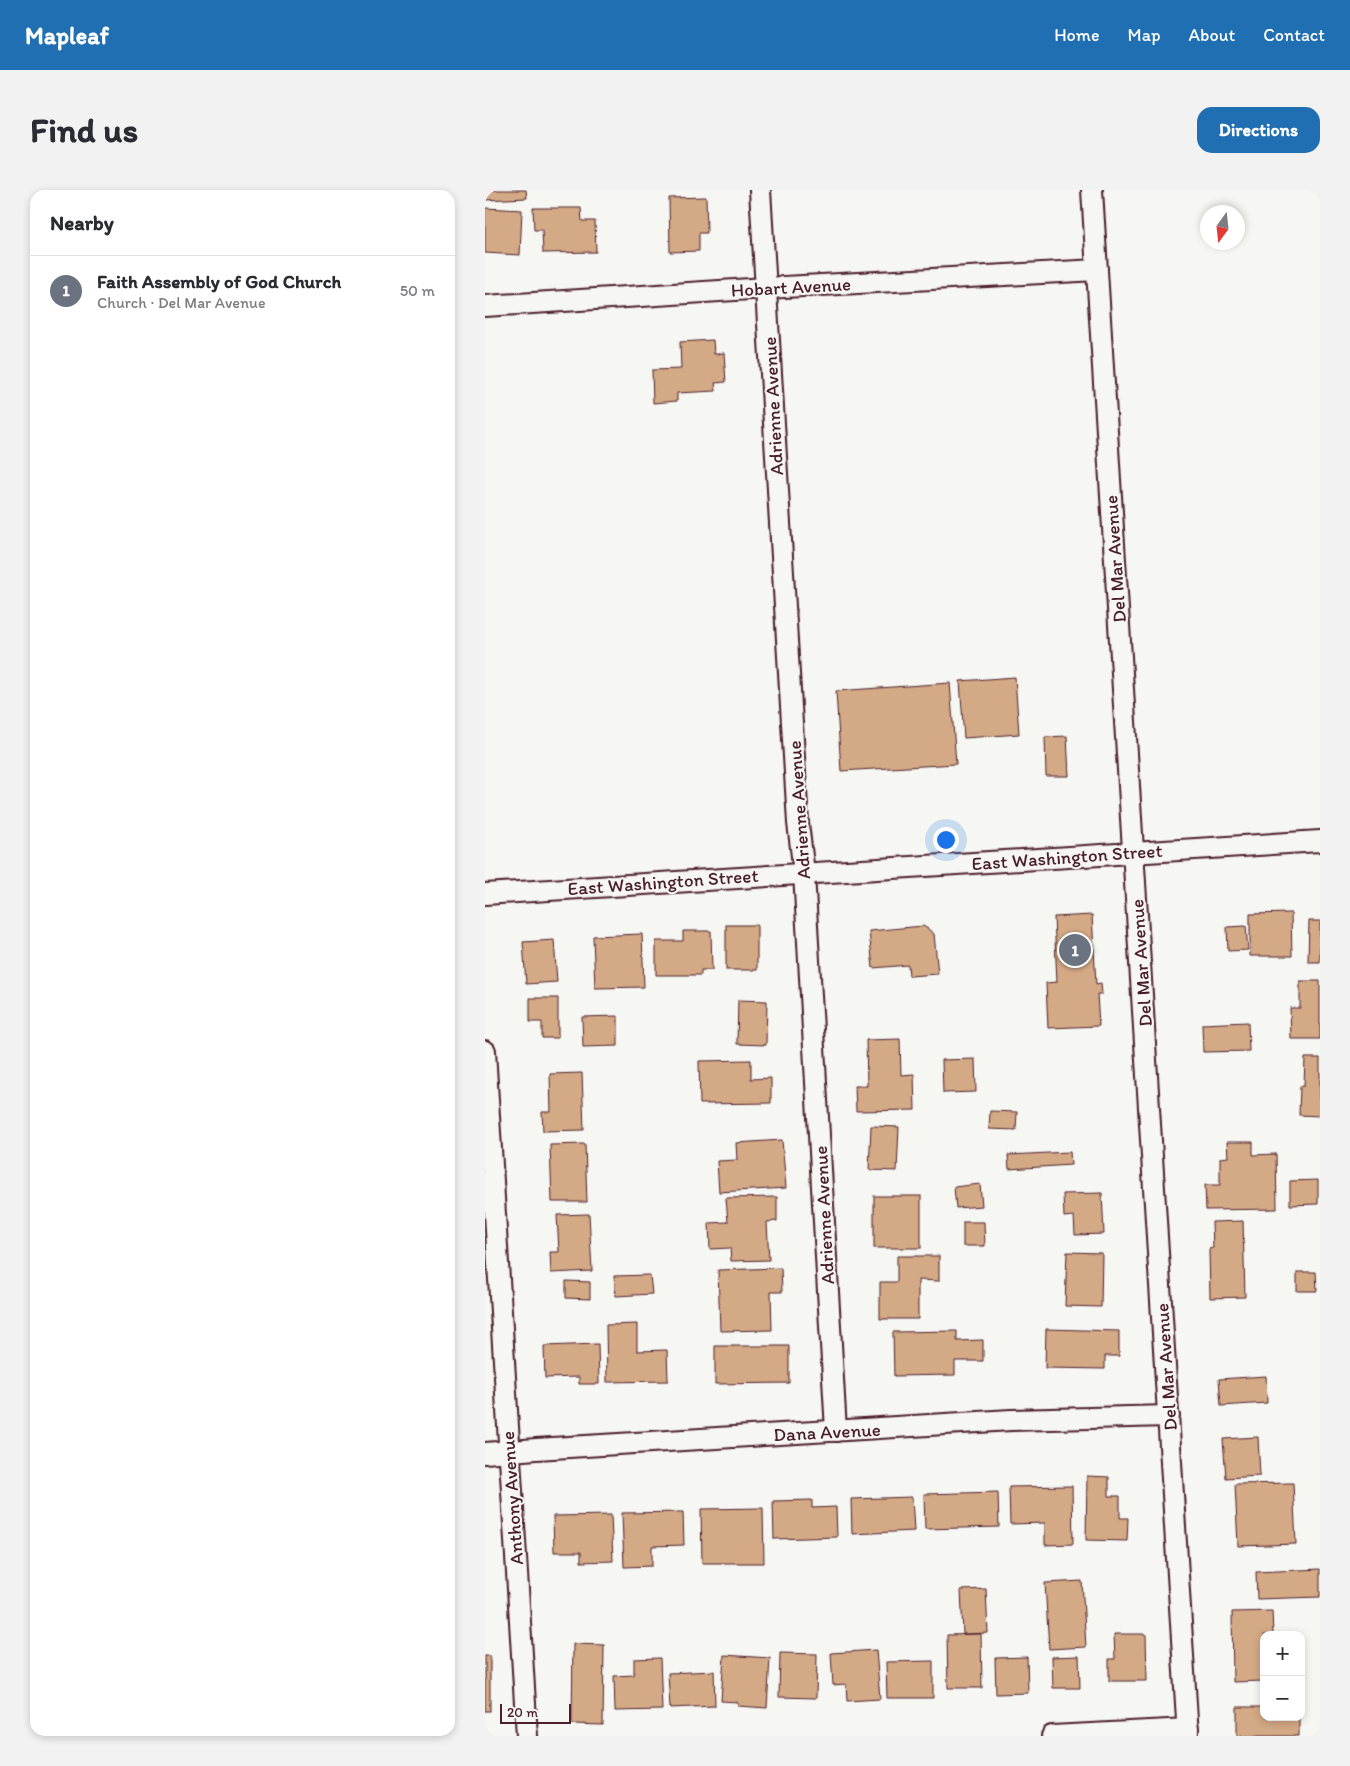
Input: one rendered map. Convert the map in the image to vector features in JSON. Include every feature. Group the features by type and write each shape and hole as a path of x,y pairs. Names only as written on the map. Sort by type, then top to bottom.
{"street":[{"name":"Adrienne Avenue","path":"760,190 798,823 804,874 836,1431"},
{"name":"Del Mar Avenue","path":"1092,190 1188,1732"},
{"name":"Hobart Avenue","path":"485,306 1097,270"},
{"name":"East Washington Street","path":"485,894 1320,841"},
{"name":"Anthony Avenue","path":"485,1050 527,1736"},
{"name":"Dana Avenue","path":"485,1454 536,1449 1011,1420 1169,1416"},
{"path":"1053,1736 1188,1732"}],"building":[{"path":"485,190 526,190 527,198 485,200"},
{"path":"706,197 707,233 699,233 699,251 670,252 669,198"},
{"path":"485,208 522,210 520,255 485,253"},
{"path":"533,208 581,208 582,221 595,221 596,252 543,253 542,230 534,230"},
{"path":"713,340 714,354 724,353 726,382 715,383 716,391 677,393 677,401 653,403 652,370 681,369 680,342"},
{"path":"1015,677 1019,734 964,738 960,681"},
{"path":"950,683 956,764 841,771 836,691"},
{"path":"1067,736 1069,776 1046,776 1045,737"},
{"path":"1291,913 1292,956 1250,956 1250,914"},
{"path":"1092,915 1096,984 1101,983 1102,994 1097,994 1099,1026 1048,1028 1046,983 1057,982 1054,917"},
{"path":"1309,921 1320,921 1320,962 1308,962"},
{"path":"726,925 757,925 757,970 726,970"},
{"path":"923,926 934,934 938,974 909,976 908,965 873,968 869,931"},
{"path":"1246,926 1248,950 1228,951 1227,927"},
{"path":"683,931 711,931 712,970 701,970 701,975 656,975 656,941 683,941"},
{"path":"642,934 644,987 595,988 593,936"},
{"path":"554,940 557,982 526,984 523,942"},
{"path":"1300,981 1320,981 1320,1039 1291,1039 1290,1008 1300,1008"},
{"path":"530,998 558,998 558,1038 542,1038 542,1022 530,1022"},
{"path":"738,1000 767,1001 766,1045 737,1044"},
{"path":"618,1016 618,1046 583,1047 582,1017"},
{"path":"1248,1022 1249,1051 1203,1052 1202,1024"},
{"path":"900,1039 901,1075 914,1074 915,1110 856,1111 855,1086 867,1086 866,1040"},
{"path":"1305,1058 1320,1058 1320,1116 1299,1115 1300,1086 1304,1086"},
{"path":"975,1059 976,1092 943,1093 942,1060"},
{"path":"751,1060 751,1079 771,1078 771,1103 700,1104 699,1061"},
{"path":"582,1073 584,1130 543,1131 542,1112 551,1112 550,1074"},
{"path":"990,1111 1017,1112 1016,1130 989,1129"},
{"path":"871,1126 899,1127 897,1171 869,1170"},
{"path":"782,1140 786,1188 719,1192 717,1161 737,1160 736,1143"},
{"path":"1227,1142 1253,1142 1253,1155 1276,1154 1277,1209 1206,1210 1205,1185 1220,1185 1220,1158 1228,1157"},
{"path":"585,1144 587,1202 552,1202 550,1145"},
{"path":"1070,1152 1071,1165 1009,1169 1008,1155"},
{"path":"1318,1180 1318,1204 1290,1205 1290,1181"},
{"path":"980,1184 982,1206 956,1208 954,1187"},
{"path":"1102,1193 1104,1234 1075,1235 1074,1216 1064,1217 1063,1194"},
{"path":"874,1196 921,1196 921,1248 874,1248"},
{"path":"777,1197 777,1221 767,1222 769,1260 731,1261 730,1248 710,1249 709,1223 728,1222 726,1198"},
{"path":"589,1214 592,1271 551,1273 550,1252 559,1252 557,1215"},
{"path":"1243,1221 1245,1297 1210,1298 1209,1249 1213,1248 1212,1222"},
{"path":"963,1222 984,1222 985,1246 963,1246"},
{"path":"1067,1252 1102,1253 1101,1307 1065,1306"},
{"path":"897,1256 939,1256 939,1281 918,1280 918,1319 880,1319 880,1282 897,1282"},
{"path":"781,1268 782,1292 771,1292 772,1330 720,1331 718,1270"},
{"path":"1297,1272 1316,1272 1317,1291 1297,1291"},
{"path":"650,1275 652,1294 616,1296 614,1276"},
{"path":"566,1281 590,1282 590,1299 566,1298"},
{"path":"637,1324 637,1351 667,1350 668,1381 607,1382 606,1325"},
{"path":"1046,1329 1119,1331 1119,1356 1105,1356 1105,1369 1045,1368"},
{"path":"957,1331 957,1341 983,1340 983,1361 955,1361 955,1375 894,1376 893,1332"},
{"path":"598,1344 599,1384 579,1384 579,1377 545,1378 544,1346"},
{"path":"715,1346 789,1346 789,1383 715,1384"},
{"path":"1266,1376 1267,1403 1221,1406 1219,1379"},
{"path":"1258,1437 1260,1476 1226,1478 1223,1439"},
{"path":"1087,1476 1109,1477 1109,1496 1120,1496 1120,1518 1128,1518 1127,1541 1086,1540"},
{"path":"1293,1483 1296,1544 1238,1546 1235,1484"},
{"path":"1072,1486 1073,1544 1045,1545 1045,1523 1010,1524 1009,1487"},
{"path":"998,1492 999,1527 925,1529 924,1494"},
{"path":"912,1497 914,1531 852,1534 851,1499"},
{"path":"812,1500 812,1508 836,1507 837,1537 774,1539 773,1501"},
{"path":"763,1508 764,1563 702,1563 701,1509"},
{"path":"683,1512 684,1545 652,1546 652,1566 624,1567 622,1513"},
{"path":"611,1515 613,1561 581,1562 581,1552 554,1552 553,1516"},
{"path":"1320,1569 1320,1597 1257,1599 1256,1572"},
{"path":"1082,1581 1086,1647 1049,1649 1045,1583"},
{"path":"986,1589 988,1633 963,1634 961,1590"},
{"path":"1272,1611 1273,1631 1260,1631 1260,1681 1233,1682 1232,1612"},
{"path":"981,1634 982,1688 948,1688 947,1635"},
{"path":"1114,1634 1146,1634 1147,1681 1109,1681 1109,1659 1115,1659"},
{"path":"573,1644 604,1645 603,1725 572,1724"},
{"path":"876,1650 880,1699 847,1701 846,1684 833,1685 831,1653"},
{"path":"780,1653 817,1654 816,1698 779,1697"},
{"path":"724,1655 770,1658 767,1708 738,1706 738,1702 721,1701"},
{"path":"485,1656 490,1656 490,1711 485,1711"},
{"path":"1079,1656 1080,1688 1053,1688 1052,1657"},
{"path":"1027,1657 1028,1693 996,1694 995,1658"},
{"path":"660,1658 662,1710 615,1711 614,1676 634,1675 634,1659"},
{"path":"933,1661 933,1698 887,1698 886,1662"},
{"path":"714,1671 715,1706 670,1708 668,1673"},
{"path":"1237,1707 1260,1707 1260,1721 1299,1721 1299,1736 1237,1736"}],"place":[{"name":"Faith Assembly of God Church","path":"1075,950"}]}
